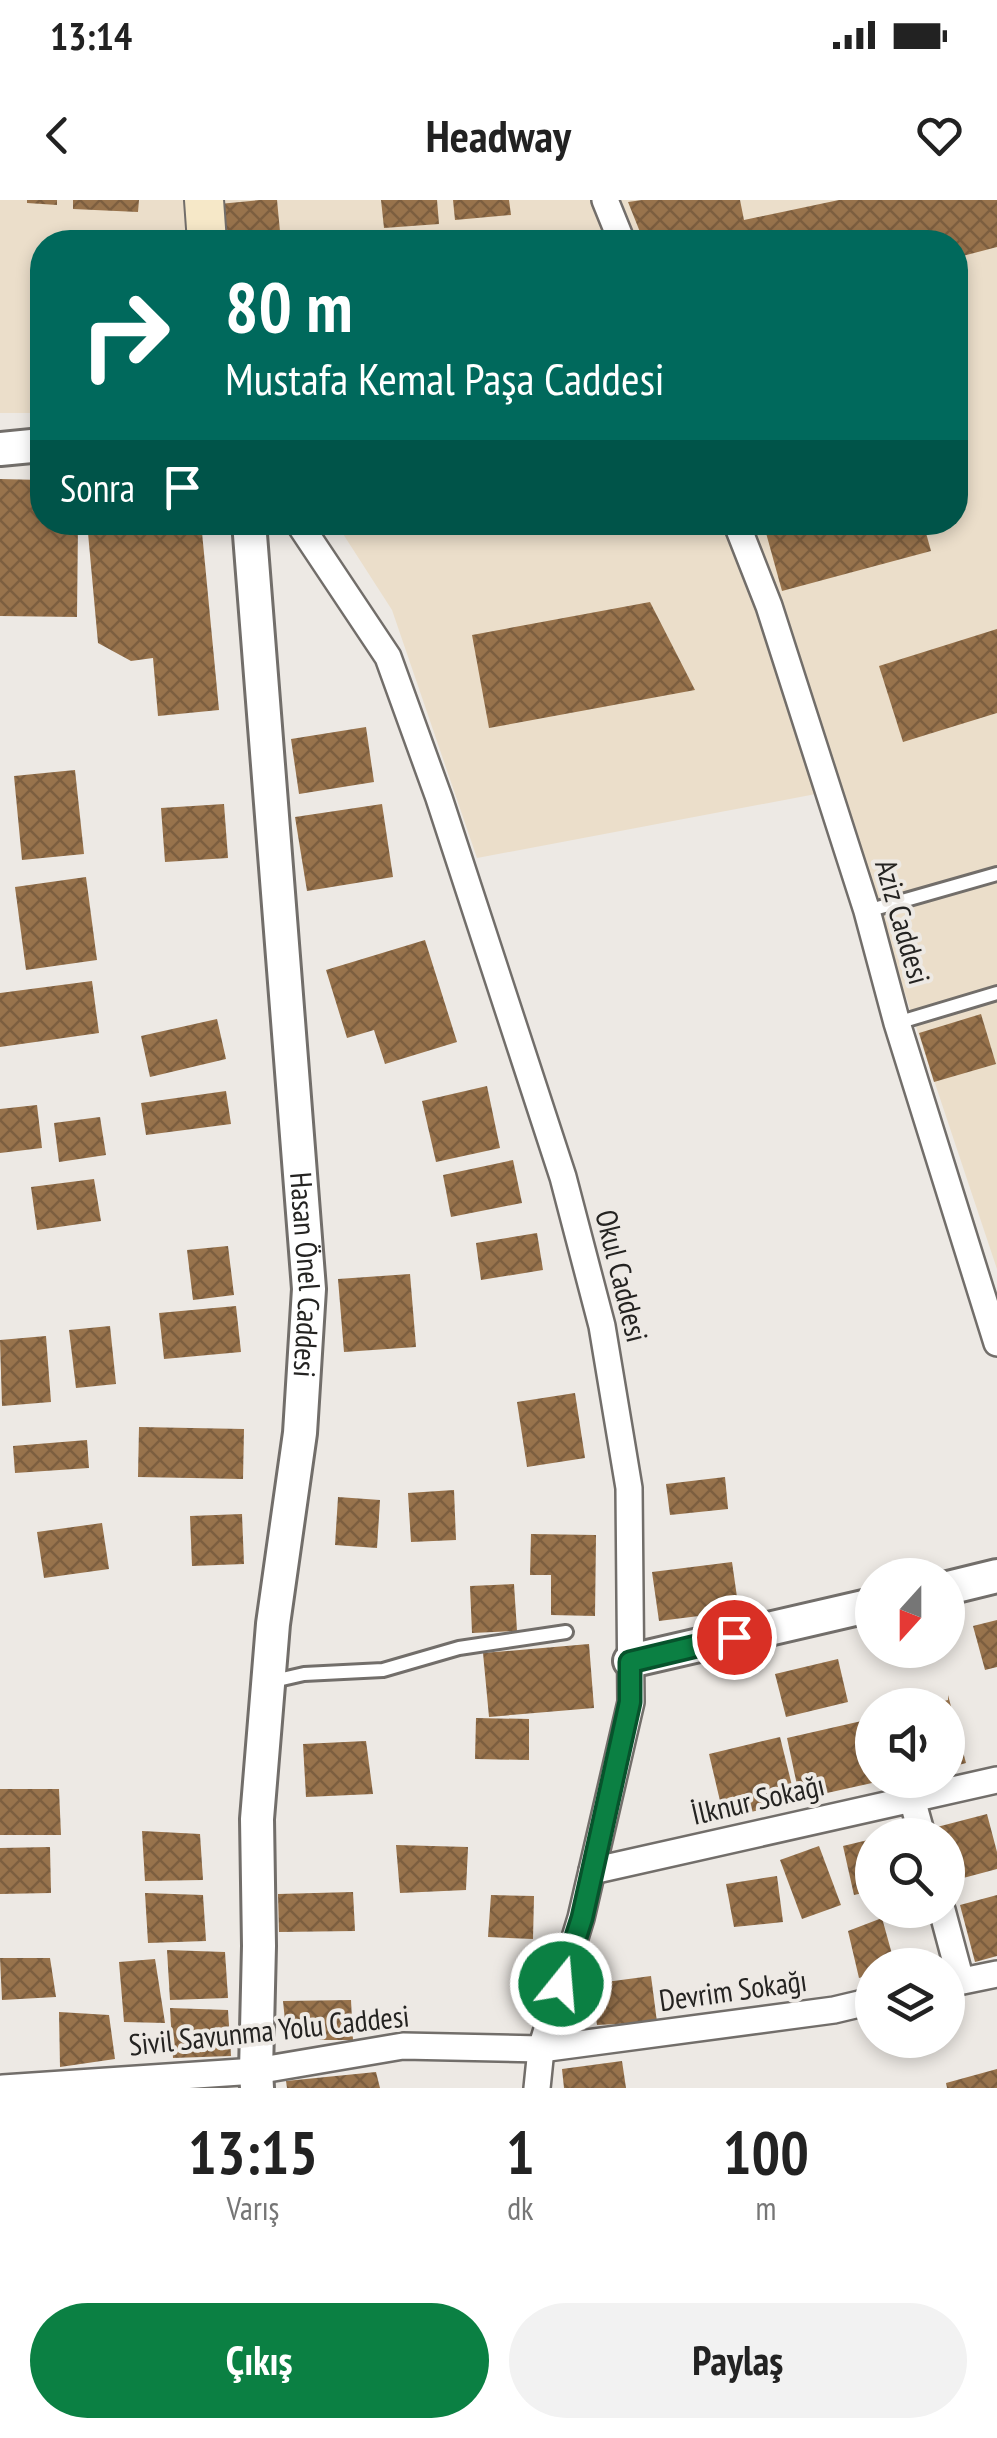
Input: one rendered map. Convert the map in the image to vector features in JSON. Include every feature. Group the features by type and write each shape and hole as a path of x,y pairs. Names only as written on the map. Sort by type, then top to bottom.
{"main road":[{"path":"204,200 206,230"}],"street":[{"path":"605,200 617,230"},
{"path":"0,449 30,446"},
{"name":"Hasan Önel Caddesi","path":"250,535 309,1289 300,1433 273,1624 257,1819 257,2080"},
{"name":"Okul Caddesi","path":"307,535 388,656 439,798 563,1177 602,1326 629,1488 630,1702 582,1918 541,2049 537,2088"},
{"name":"Aziz Caddesi","path":"741,535 769,606 867,911 997,1344"},
{"path":"965,1584 997,1576"},
{"path":"630,1662 855,1609"},
{"name":"İlknur Sokağı","path":"592,1871 997,1780"},
{"path":"912,1799 917,1818"},
{"path":"965,1981 997,1974"},
{"name":"Devrim Sokağı","path":"541,2049 855,2006"},
{"name":"Sivil Savunma Yolu Caddesi","path":"3,2088 257,2080 403,2046 541,2049"}],"lane":[{"path":"867,911 997,874"},
{"path":"898,1023 997,992"},
{"path":"268,1682 304,1674 383,1670 458,1648 566,1632"}],"shaded area":[{"path":"0,200 997,200 997,1269 837,790 477,858 392,610 344,535 968,535 968,230 30,230 30,413 0,413"}],"building":[{"path":"57,200 57,205 27,203"},
{"path":"73,200 139,200 138,212 73,209"},
{"path":"277,200 280,230 221,230 219,204"},
{"path":"381,200 437,200 439,224 384,228"},
{"path":"453,200 509,200 511,215 455,220"},
{"path":"740,200 744,220 839,200 997,200 997,247 968,255 968,230 639,230 628,202"},
{"path":"0,479 30,480 30,535 78,535 77,617 0,616"},
{"path":"88,535 202,535 219,710 158,716 153,658 131,661 98,643"},
{"path":"767,535 927,535 931,551 782,591"},
{"path":"650,602 695,690 489,728 472,635"},
{"path":"997,629 997,713 903,742 879,666"},
{"path":"366,727 374,782 299,794 291,739"},
{"path":"75,770 84,854 22,860 14,776"},
{"path":"224,804 228,858 165,862 161,808"},
{"path":"382,804 393,877 307,891 295,817"},
{"path":"86,877 97,960 26,970 15,887"},
{"path":"425,940 457,1042 385,1064 374,1030 347,1038 326,970"},
{"path":"92,981 99,1033 0,1047 0,993"},
{"path":"981,1014 996,1064 934,1082 919,1033"},
{"path":"217,1019 226,1059 150,1077 141,1036"},
{"path":"487,1086 500,1148 436,1162 422,1101"},
{"path":"226,1091 231,1124 146,1135 141,1103"},
{"path":"37,1105 42,1148 0,1153 0,1109"},
{"path":"100,1117 106,1155 59,1162 54,1123"},
{"path":"513,1160 522,1203 451,1217 443,1175"},
{"path":"94,1179 101,1221 37,1230 31,1187"},
{"path":"537,1233 543,1270 481,1280 476,1243"},
{"path":"228,1246 234,1295 193,1300 187,1250"},
{"path":"410,1274 416,1347 344,1352 338,1279"},
{"path":"236,1306 241,1352 164,1359 159,1313"},
{"path":"110,1326 116,1384 76,1388 69,1330"},
{"path":"46,1336 51,1402 2,1406 0,1340"},
{"path":"575,1393 585,1458 527,1467 517,1402"},
{"path":"139,1427 244,1429 243,1479 138,1477"},
{"path":"87,1440 89,1468 15,1473 13,1446"},
{"path":"725,1477 728,1509 670,1515 666,1484"},
{"path":"454,1490 456,1540 411,1542 408,1493"},
{"path":"338,1497 380,1500 377,1548 335,1545"},
{"path":"242,1514 244,1564 192,1566 190,1516"},
{"path":"102,1523 109,1569 44,1578 37,1532"},
{"path":"531,1534 596,1535 595,1616 551,1615 551,1575 530,1575"},
{"path":"732,1562 739,1611 659,1621 652,1572"},
{"path":"514,1584 517,1631 472,1633 470,1586"},
{"path":"997,1620 997,1667 985,1670 973,1626"},
{"path":"589,1644 594,1708 489,1717 483,1653"},
{"path":"838,1659 848,1702 786,1717 775,1674"},
{"path":"476,1718 529,1719 529,1760 475,1759"},
{"path":"855,1723 855,1787 800,1799 787,1738"},
{"path":"780,1737 796,1802 724,1818 709,1754"},
{"path":"366,1741 373,1794 306,1797 303,1744"},
{"path":"0,1789 59,1789 61,1835 0,1835"},
{"path":"987,1814 997,1852 997,1869 965,1878 965,1820"},
{"path":"142,1831 200,1834 203,1880 145,1881"},
{"path":"855,1843 855,1895 854,1895 843,1846"},
{"path":"396,1845 468,1847 466,1890 400,1893"},
{"path":"819,1846 841,1905 802,1919 780,1860"},
{"path":"50,1847 51,1893 0,1894 0,1848"},
{"path":"777,1876 783,1922 734,1927 726,1884"},
{"path":"353,1892 355,1931 279,1932 278,1894"},
{"path":"145,1893 203,1895 206,1941 148,1943"},
{"path":"491,1895 534,1896 533,1939 488,1937"},
{"path":"997,1895 997,1956 975,1962 965,1924 965,1904"},
{"path":"885,1928 890,1948 855,1948 855,1961 848,1931"},
{"path":"167,1950 225,1952 228,1998 170,2000"},
{"path":"0,1958 50,1958 56,1997 2,2000"},
{"path":"155,1959 165,2023 124,2022 119,1962"},
{"path":"651,1976 657,2022 597,2025 591,1984"},
{"path":"351,2000 353,2040 287,2040 283,2001"},
{"path":"170,2008 228,2010 231,2056 173,2058"},
{"path":"59,2012 109,2015 115,2059 60,2067"},
{"path":"622,2061 626,2088 564,2088 562,2069"},
{"path":"997,2069 997,2088 947,2088 946,2083"},
{"path":"376,2072 380,2088 287,2088 286,2081"}],"route":[{"path":"561,1984 582,1918 630,1702 630,1662 734,1637"}]}
